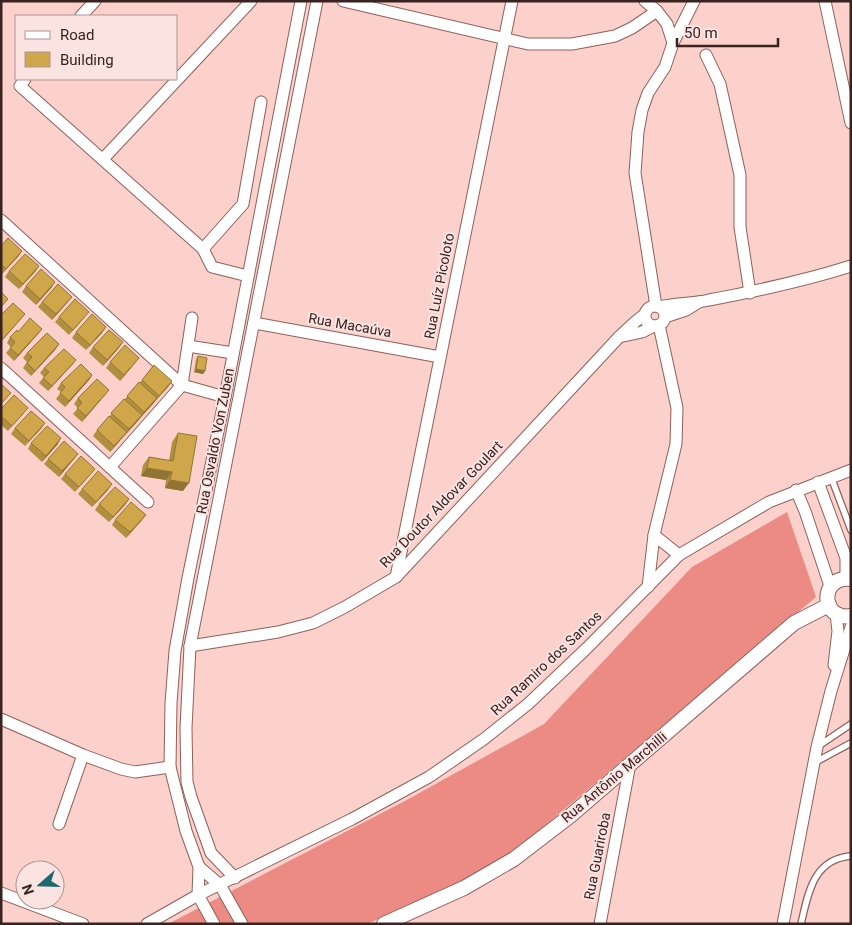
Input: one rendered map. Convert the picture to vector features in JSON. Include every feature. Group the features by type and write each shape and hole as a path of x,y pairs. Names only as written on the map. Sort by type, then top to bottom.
{"street":[{"path":"82,15 94,1"},
{"path":"178,79 251,1"},
{"name":"Rua Osvaldo Von Zuben","path":"198,895 199,867 186,831 170,768 171,703 175,651 302,1"},
{"name":"Rua Osvaldo Von Zuben","path":"235,878 210,853 187,782 186,728 190,646 317,1"},
{"path":"343,1 528,44 572,44 615,36 632,28 657,11"},
{"name":"Rua Luíz Picoloto","path":"396,577 512,1"},
{"path":"645,1 657,11 667,24 674,43"},
{"path":"648,588 654,535 676,444 677,408 659,317 635,173 638,132 642,110 648,93 665,67 694,1"},
{"path":"825,1 851,123"},
{"path":"706,55 720,84 740,175 740,227 750,293"},
{"path":"24,80 20,86 203,250 212,267 248,276"},
{"path":"103,159 177,80"},
{"path":"203,250 243,204 261,102"},
{"path":"1,220 182,385 225,397"},
{"path":"619,338 642,332 659,317 686,310 700,302 806,280 851,266"},
{"name":"Rua Doutor Aldovar Goulart","path":"190,646 278,632 312,623 345,607 396,577 647,310 659,317"},
{"path":"110,467 182,385 192,318"},
{"name":"Rua Macaúva","path":"254,323 440,357"},
{"path":"188,346 233,353"},
{"path":"1,368 148,502"},
{"name":"Rua Ramiro dos Santos","path":"147,924 198,895 352,819 420,782 484,739 528,704 648,588 678,555 769,502 851,470"},
{"path":"824,480 851,552"},
{"path":"824,480 846,558 849,578 837,581 830,586"},
{"path":"796,490 830,586 827,599 838,631 831,691"},
{"path":"654,535 678,555"},
{"path":"832,610 841,616 851,616"},
{"name":"Rua Antônio Marchilli","path":"384,924 464,888 514,859 570,816 794,623 832,610"},
{"path":"783,924 817,748 831,691 851,627"},
{"path":"1,719 121,769 135,772 170,768"},
{"path":"58,824 84,755"},
{"name":"Rua Guariroba","path":"600,924 630,764"},
{"name":"Rua Osvaldo Von Zuben","path":"199,867 220,885 242,924"},
{"path":"1,893 83,924"},
{"path":"198,895 214,924"}],"lane":[{"path":"824,480 851,530"},
{"path":"817,748 851,724"},
{"path":"814,763 851,743"},
{"path":"801,924 810,888 818,873 828,864 851,856"}],"shaded area":[{"path":"787,512 816,597 510,855 439,893 367,924 168,924 403,802 544,724 692,567"}],"building":[{"path":"8,238 22,251 6,269 1,264 1,246"},
{"path":"25,254 39,266 23,284 9,271"},
{"path":"41,269 55,282 40,299 26,286"},
{"path":"58,284 72,297 56,314 42,302"},
{"path":"1,292 8,299 1,307"},
{"path":"75,299 89,312 73,330 59,317"},
{"path":"13,303 25,314 2,340 1,315"},
{"path":"92,314 106,327 90,345 76,332"},
{"path":"30,318 42,329 18,355 10,348 15,342 10,337 17,330 18,332"},
{"path":"109,330 123,342 107,360 93,347"},
{"path":"47,333 59,344 35,371 27,363 32,357 27,353"},
{"path":"125,345 139,358 124,375 110,362"},
{"path":"64,349 76,360 52,386 43,378 49,372 44,368"},
{"path":"198,356 207,358 205,371 196,369"},
{"path":"81,364 92,375 69,401 60,393 65,387 61,383"},
{"path":"154,365 172,381 159,396 142,380"},
{"path":"97,379 109,390 86,416 77,408 82,403 78,398"},
{"path":"139,382 157,398 144,412 127,396"},
{"path":"1,384 11,393 1,404"},
{"path":"14,395 28,408 12,426 1,416 1,409"},
{"path":"124,399 142,415 129,429 111,413"},
{"path":"31,411 45,423 29,441 15,428"},
{"path":"109,416 127,432 114,446 97,430"},
{"path":"47,426 61,438 46,456 31,443"},
{"path":"178,433 197,436 189,483 170,480 172,472 147,468 149,457 173,461"},
{"path":"64,441 78,454 62,471 48,459"},
{"path":"81,456 95,469 79,487 65,474"},
{"path":"98,471 112,484 96,502 82,489"},
{"path":"115,487 129,499 113,517 99,504"},
{"path":"131,502 146,515 130,532 115,520"}]}
